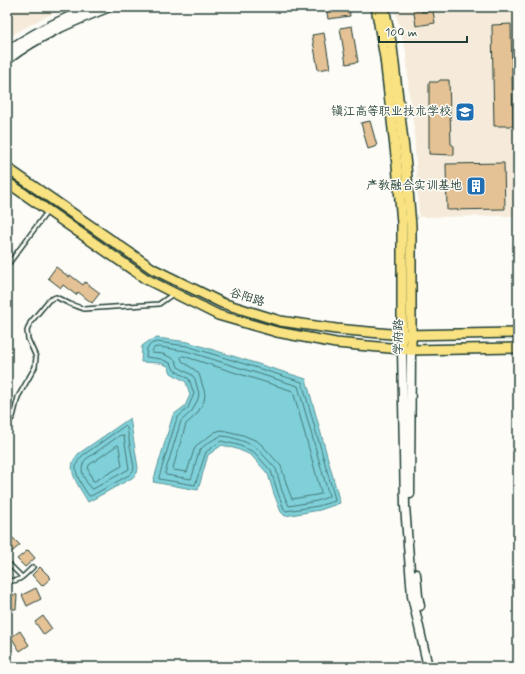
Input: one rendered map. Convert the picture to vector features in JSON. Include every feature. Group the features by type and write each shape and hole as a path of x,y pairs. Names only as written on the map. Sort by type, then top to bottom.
{"main road":[{"path":"7,51 45,27 92,7"},
{"path":"7,60 48,33 110,7"},
{"name":"学府路","path":"376,7 385,58 397,165 402,223 407,335"},
{"name":"学府路","path":"384,7 392,47 406,166 411,226 406,349 405,506 412,596 428,667"},
{"name":"谷阳路","path":"7,168 153,269 222,303 280,321 336,329 407,335 518,333"},
{"name":"谷阳路","path":"7,182 146,279 218,315 277,332 336,343 406,349 518,348"},
{"name":"学府路","path":"406,349 410,504 418,596 433,667"}],"lane":[{"path":"7,266 49,211"},
{"path":"7,424 13,417 18,397 35,367 36,357 28,339 27,330 30,323 49,300 56,297 84,309 158,304 175,293"},
{"path":"7,562 22,577"},
{"path":"7,579 17,581 33,567"}],"shaded area":[{"path":"7,7 67,7 41,19 7,38"},
{"name":"镇江高等职业技术学校","path":"394,7 518,7 518,216 419,217 414,129 409,94 406,51"}],"water":[{"path":"157,338 188,342 306,379 340,503 320,510 285,516 281,512 268,474 251,455 222,445 208,455 198,490 153,482 173,415 185,406 190,395 186,382 171,373 168,366 160,363 141,362 142,346"},
{"path":"130,418 138,468 137,473 132,478 88,502 74,477 72,467 73,461 78,454"}],"building":[{"path":"326,7 349,7 350,16 328,19"},
{"path":"413,7 421,7 422,12 433,11 435,23 416,26"},
{"path":"511,24 513,126 494,126 492,25"},
{"path":"352,26 358,62 346,64 340,28"},
{"path":"324,33 330,68 318,70 312,35"},
{"path":"440,80 449,80 451,144 454,146 454,155 429,154 429,82 438,82"},
{"path":"370,121 377,146 368,149 361,123"},
{"name":"产教融合实训基地","path":"504,163 505,209 447,210 446,164"},
{"path":"56,267 69,277 70,275 83,285 85,282 100,293 92,303 78,292 76,295 63,285 61,288 48,278"},
{"path":"12,537 20,545 7,556 7,541"},
{"path":"28,550 35,558 25,567 17,559"},
{"path":"40,567 51,578 42,586 32,575"},
{"path":"36,588 41,599 27,606 22,595"},
{"path":"7,594 17,595 16,609 7,609"},
{"path":"43,616 52,629 44,635 35,622"},
{"path":"20,631 29,645 20,651 11,637"}],"place":[{"name":"镇江高等职业技术学校","path":"465,112"},
{"name":"产教融合实训基地","path":"476,186"}]}
